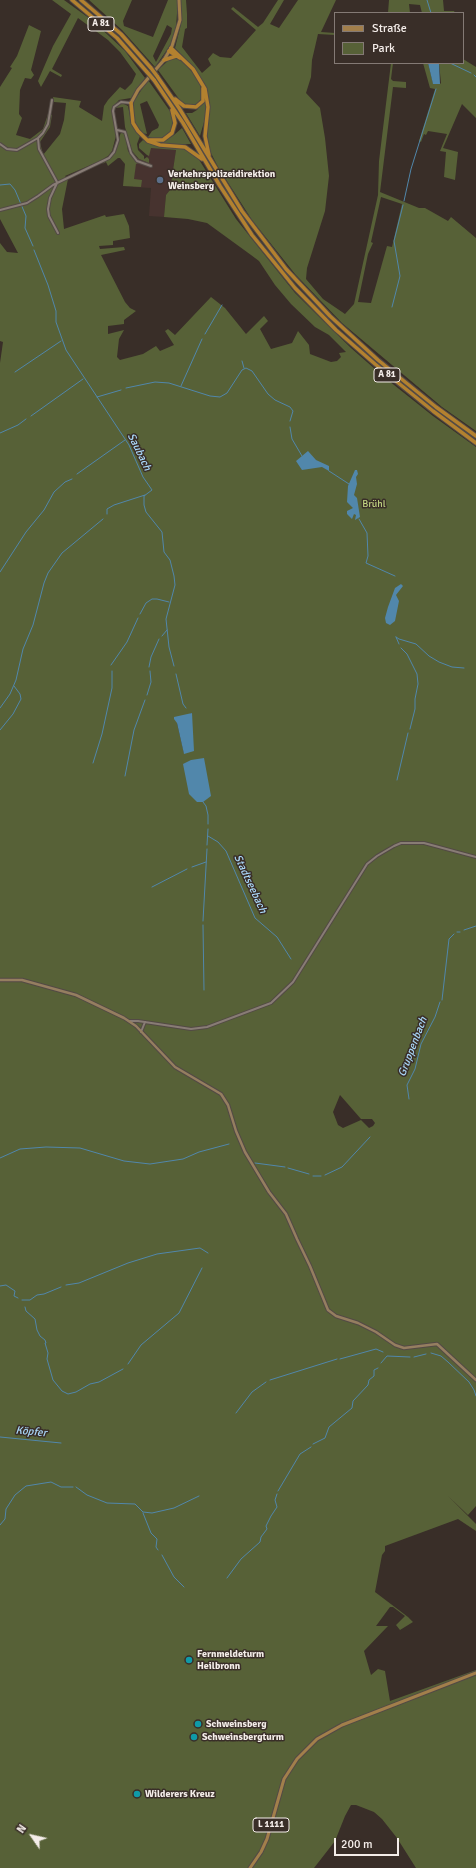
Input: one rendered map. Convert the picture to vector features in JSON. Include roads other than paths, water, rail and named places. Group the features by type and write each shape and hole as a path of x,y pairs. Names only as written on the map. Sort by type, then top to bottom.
{"highway":[{"name":"A 81","path":"72,0 117,38 154,80 252,235 305,299 349,341 388,375 476,443"},
{"name":"A 81","path":"81,0 121,34 151,68 172,96 256,231 306,292 387,368 476,436"},
{"path":"170,49 195,72 201,84 204,98 198,105 190,108 182,105 172,96"},
{"path":"170,49 193,69 205,90 208,107 205,136 211,160"},
{"path":"164,60 170,56 176,56"},
{"path":"132,103 131,111 133,123 144,138 155,144 189,149 206,162"},
{"path":"144,138 159,141 172,133 175,123 171,105"}],"main road":[{"path":"132,103 141,86 164,60 170,49 180,20 179,0"},
{"name":"L 1111","path":"250,1868 261,1852 267,1839 284,1779 297,1759 317,1739 342,1725 476,1673"}],"street":[{"path":"0,144 7,150 17,150 38,138 48,124 52,100"},
{"path":"0,210 23,204 57,183 108,158 117,144 117,130 113,115 114,106 121,102 132,103"},
{"path":"117,130 125,132 131,153 137,161 151,166"},
{"path":"38,138 39,149 57,183"},
{"path":"57,183 50,198 48,210 49,216 58,233"},
{"path":"130,1021 191,1029 207,1027 271,1003 293,982 367,864 377,856 401,843 424,843 476,857"},
{"path":"0,980 22,980 76,995 130,1021 175,1067 220,1094 228,1105 245,1152 269,1192 286,1214 328,1310 336,1316 358,1323 376,1332 395,1346 404,1348 437,1344 476,1380"},
{"path":"141,1032 145,1022"}],"water":[{"path":"428,64 439,64 440,84 433,84"},
{"path":"308,451 316,460 329,466 329,471 322,467 302,470 296,461"},
{"path":"355,470 357,470 358,474 356,477 357,484 354,495 357,498 360,517 355,520 356,515 354,514 352,519 347,514 347,511 353,508 347,502 348,486"},
{"path":"401,584 403,586 396,595 399,601 395,621 390,625 386,623 385,618 395,588"},
{"path":"192,713 194,751 184,754 177,723 174,717"},
{"path":"204,758 211,796 203,802 197,802 189,794 183,764 191,760"}],"waterway":[{"path":"427,0 431,12"},
{"path":"452,64 471,73"},
{"path":"404,201 411,169 436,89"},
{"name":"Saubach","path":"0,185 10,184 15,190 26,216 25,228 33,246"},
{"path":"392,307 400,276 394,241 403,205"},
{"name":"Saubach","path":"34,250 48,285 56,311 56,322 66,350 129,445 143,477 152,490 144,496 144,505 146,512 162,532 164,552 170,560 174,576 175,585 166,619 169,647 174,666"},
{"path":"205,334 222,305"},
{"path":"181,386 202,339"},
{"path":"15,372 61,341"},
{"path":"242,361 244,368"},
{"path":"126,388 155,382 169,383 210,396 220,397 227,393 242,370 246,368 252,371 268,394 275,400 290,407 293,411 290,421"},
{"path":"31,416 83,379"},
{"path":"97,397 121,390"},
{"path":"0,433 18,425 26,419"},
{"path":"290,427 292,439 302,456"},
{"path":"77,474 125,440"},
{"path":"329,471 349,484"},
{"path":"0,572 26,532 44,510 54,492 65,482 72,479"},
{"path":"107,514 107,509 114,505 145,495"},
{"path":"0,708 10,694 16,680 23,649 33,625 48,573 62,553 103,519"},
{"path":"359,519 367,533 368,556 366,563 395,576"},
{"path":"140,614 146,603 152,599 169,602"},
{"path":"111,665 127,642 138,618"},
{"name":"Saubach","path":"162,636 167,630"},
{"path":"396,637 416,644 429,656 439,662 452,667 464,668"},
{"path":"396,637 399,644"},
{"path":"149,667 151,657 159,639"},
{"path":"401,648 407,654 417,674 418,684 415,709 410,729"},
{"path":"93,763 102,734 112,688 112,671"},
{"path":"147,695 151,682 150,671"},
{"name":"Saubach","path":"176,674 183,704 186,708"},
{"path":"0,730 13,714 21,699 20,694 14,686"},
{"path":"125,776 134,730 145,700"},
{"path":"397,780 408,733"},
{"name":"Stadtseebach","path":"203,802 206,806 208,824"},
{"name":"Stadtseebach","path":"207,845 208,829"},
{"name":"Stadtseebach","path":"208,836 218,842 226,851 255,918 277,937 291,959"},
{"name":"Stadtseebach","path":"203,921 207,849"},
{"path":"192,867 206,862"},
{"path":"152,887 187,869"},
{"name":"Stadtseebach","path":"203,925 204,990"},
{"name":"Gruppenbach","path":"464,930 476,926"},
{"name":"Gruppenbach","path":"442,1000 449,939 454,934"},
{"name":"Gruppenbach","path":"409,1099 407,1085 415,1069 421,1044 435,1017 440,1002"},
{"path":"325,1175 342,1167 370,1137"},
{"path":"0,1158 20,1149 46,1147 80,1148 124,1161 150,1164 183,1159 199,1152 229,1144"},
{"path":"255,1163 285,1167"},
{"path":"288,1168 309,1174"},
{"path":"313,1176 321,1176"},
{"path":"66,1285 79,1283 128,1263 157,1254 200,1248 208,1253"},
{"path":"128,1364 141,1345 179,1313 202,1268"},
{"path":"0,1286 6,1285 15,1291 14,1296 18,1298"},
{"path":"22,1300 30,1300 37,1295 44,1294 61,1287"},
{"path":"25,1307 26,1311 35,1319 37,1330 40,1336 45,1340 48,1353 47,1359 53,1380 62,1391 68,1394 76,1392 123,1369"},
{"path":"340,1359 376,1349 383,1352"},
{"path":"431,1353 441,1356 469,1382 476,1396"},
{"path":"414,1357 426,1354"},
{"path":"381,1363 387,1356 410,1357"},
{"path":"270,1380 337,1359"},
{"path":"313,1444 325,1438 329,1427 352,1408 353,1401 368,1385 369,1380 374,1376 374,1370 378,1368"},
{"path":"236,1413 252,1392 266,1382"},
{"name":"Köpfer","path":"0,1437 61,1443"},
{"path":"278,1491 300,1454 311,1447"},
{"path":"0,1525 5,1519 6,1509 15,1495 26,1486 51,1482 61,1487 73,1487"},
{"path":"76,1487 87,1495 107,1503 135,1504 143,1512 152,1513 174,1508 199,1496"},
{"path":"227,1578 241,1559 260,1542 261,1537 267,1529 266,1526 277,1507 275,1500 277,1494"},
{"path":"143,1513 151,1533 157,1539 156,1547 158,1550"},
{"path":"162,1555 174,1577 184,1587"}],"place":[{"name":"Verkehrspolizeidirektion Weinsberg","path":"160,180"},
{"name":"Fernmeldeturm Heilbronn","path":"189,1660"},
{"name":"Schweinsberg","path":"198,1724"},
{"name":"Schweinsbergturm","path":"194,1737"},
{"name":"Wilderers Kreuz","path":"137,1794"}],"park label":[{"name":"Brühl","path":"374,504"}]}
